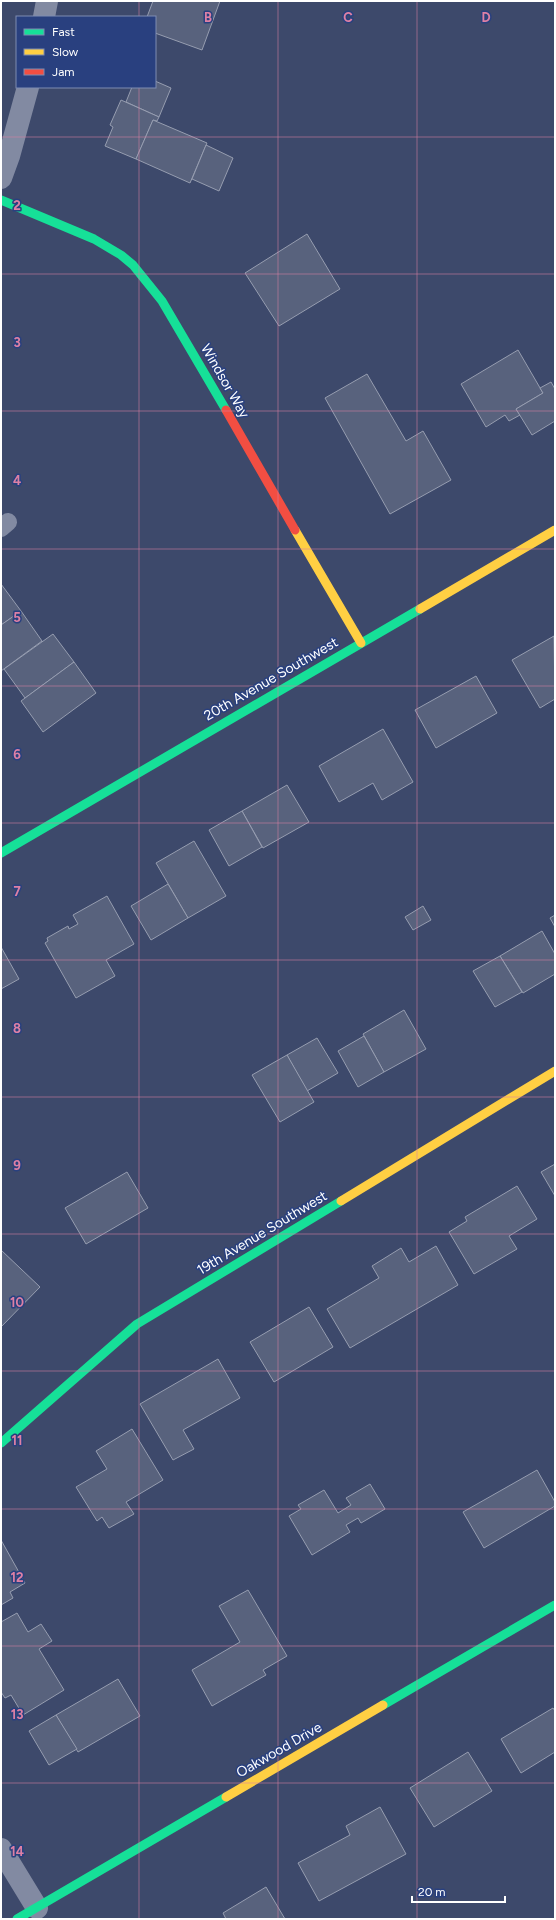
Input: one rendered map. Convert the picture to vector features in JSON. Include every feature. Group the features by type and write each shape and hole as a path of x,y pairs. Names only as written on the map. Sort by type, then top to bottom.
{"street":[{"path":"44,16 47,1"},
{"path":"1,178 9,156 28,88"},
{"name":"Windsor Way","path":"1,200 92,238 121,255 146,278 162,301 361,643"},
{"name":"20th Avenue Southwest","path":"1,853 555,530"},
{"name":"19th Avenue Southwest","path":"1,1443 137,1324 555,1071"},
{"name":"Oakwood Drive","path":"17,1919 555,1605"},
{"path":"1,1849 37,1908"}],"building":[{"path":"153,1 220,1 202,50 156,33 156,16 147,16"},
{"path":"156,81 171,88 159,117 126,102 132,88 156,88"},
{"path":"121,100 159,117 157,121 153,120 136,159 105,146 113,127 110,125"},
{"path":"153,120 207,143 190,183 136,159"},
{"path":"206,145 233,158 219,191 192,179"},
{"path":"307,234 340,289 279,326 245,273"},
{"path":"518,350 543,393 516,409 520,415 509,421 505,415 486,427 461,384"},
{"path":"367,374 406,441 423,431 451,480 390,514 325,398"},
{"path":"551,382 555,389 555,421 532,435 516,409 543,393 540,388"},
{"path":"1,584 21,611 1,625"},
{"path":"21,611 42,641 1,671 1,625"},
{"path":"53,634 74,662 25,698 4,669"},
{"path":"554,636 555,699 540,708 512,660"},
{"path":"74,662 96,693 43,732 21,701"},
{"path":"476,676 497,713 436,748 415,710"},
{"path":"383,729 413,782 382,800 373,783 339,802 319,766"},
{"path":"287,785 309,822 263,848 242,811"},
{"path":"242,811 262,847 229,866 209,830"},
{"path":"194,841 226,896 188,918 156,863"},
{"path":"168,884 188,918 151,940 131,906"},
{"path":"107,896 134,944 106,960 115,976 76,998 45,943 48,941 47,938 68,926 69,929 78,924 73,915"},
{"path":"423,906 431,920 413,930 405,917"},
{"path":"555,915 555,927 550,918"},
{"path":"542,931 555,954 555,974 523,993 500,956"},
{"path":"1,947 19,979 1,989"},
{"path":"500,956 522,992 495,1007 473,971"},
{"path":"404,1010 426,1049 384,1072 363,1034"},
{"path":"364,1036 384,1072 358,1087 338,1051"},
{"path":"317,1038 338,1073 307,1091 287,1055"},
{"path":"287,1055 314,1102 280,1122 252,1075"},
{"path":"555,1164 555,1196 541,1172"},
{"path":"127,1172 148,1208 86,1244 65,1208"},
{"path":"517,1186 537,1219 509,1236 517,1249 474,1274 449,1232 467,1221 465,1217"},
{"path":"436,1246 458,1285 350,1348 327,1309 379,1278 372,1266 401,1248 409,1262"},
{"path":"1,1250 40,1287 1,1327"},
{"path":"309,1307 333,1347 274,1382 250,1342"},
{"path":"218,1359 240,1398 183,1430 194,1449 173,1460 140,1404"},
{"path":"132,1429 163,1480 126,1502 134,1514 109,1528 102,1517 97,1521 76,1487 107,1469 96,1451"},
{"path":"537,1470 555,1502 555,1506 484,1548 463,1512"},
{"path":"370,1484 385,1509 361,1523 358,1518 346,1525 350,1532 312,1555 289,1516 301,1509 298,1505 324,1490 338,1513 351,1505 346,1498"},
{"path":"1,1540 25,1583 10,1592 13,1598 1,1605"},
{"path":"248,1590 287,1656 263,1670 266,1675 212,1706 192,1670 240,1642 219,1606"},
{"path":"17,1613 28,1632 41,1624 52,1641 39,1649 64,1690 23,1715 11,1695 5,1698 1,1692 1,1622"},
{"path":"118,1679 140,1716 78,1752 56,1715"},
{"path":"553,1708 555,1711 555,1752 521,1773 501,1739"},
{"path":"56,1715 77,1749 49,1765 29,1731"},
{"path":"468,1752 492,1791 434,1827 410,1788"},
{"path":"380,1807 406,1854 319,1901 298,1863 350,1835 346,1826"},
{"path":"266,1887 285,1919 226,1919 223,1913"}],"traffic: fast":[{"path":"1,200 94,239 121,255 133,265 162,301 226,410"},
{"path":"1,853 420,609"},
{"path":"1,1443 137,1324 341,1201"},
{"path":"383,1705 555,1605"},
{"path":"17,1919 226,1797"}],"traffic: slow":[{"path":"295,530 361,643"},
{"path":"420,609 555,530"},
{"path":"341,1201 555,1071"},
{"path":"226,1797 383,1705"}],"traffic: jam":[{"path":"226,410 295,530"}]}
